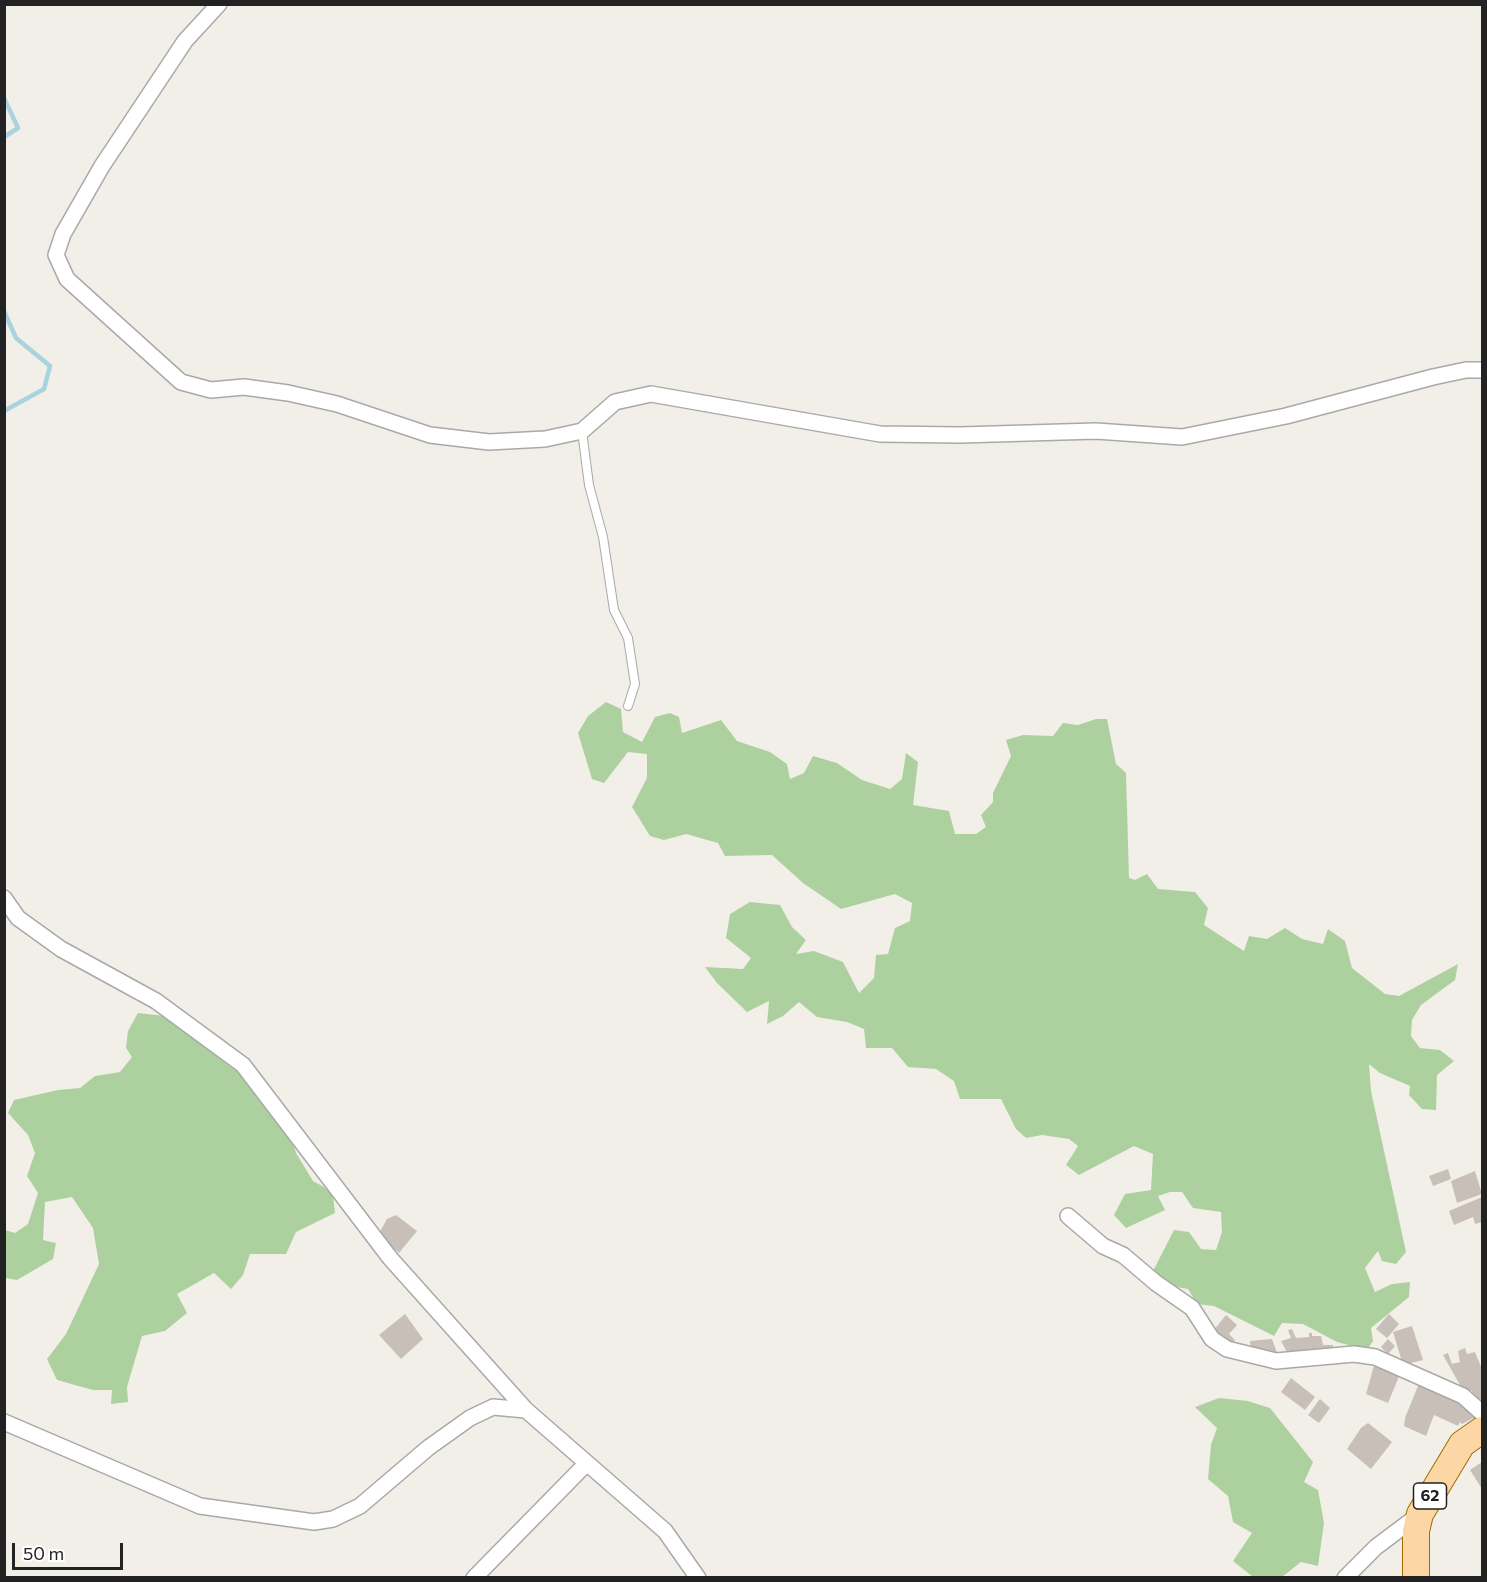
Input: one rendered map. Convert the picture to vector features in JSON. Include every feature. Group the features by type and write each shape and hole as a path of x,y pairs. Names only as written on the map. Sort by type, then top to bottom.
{"main road":[{"name":"62","path":"1416,1578 1416,1531 1420,1514 1462,1444 1482,1430"}],"street":[{"path":"219,4 185,41 102,166 63,234 56,255 67,279 113,318 181,382 211,390 244,387 288,393 338,404 430,435 489,441 545,439 582,431 615,402 651,394 880,434 960,435 1096,431 1182,437 1286,416 1433,377 1466,370 1482,370"},
{"path":"4,898 18,918 62,949 156,1001 243,1065 390,1258 526,1410 665,1531 698,1578"},
{"path":"1068,1216 1103,1246 1123,1255 1156,1283 1192,1308 1212,1339 1227,1349 1276,1360 1354,1354 1375,1357 1463,1396 1482,1413"},
{"path":"4,1422 200,1506 314,1522 333,1519 360,1506 428,1448 470,1418 493,1407 526,1410"},
{"path":"474,1578 587,1463"},
{"path":"1345,1578 1376,1547 1420,1514"}],"lane":[{"path":"582,431 589,485 603,537 614,610 627,638 635,684 628,706"}],"green space":[{"path":"606,702 621,709 623,732 642,742 655,717 670,713 679,717 682,733 721,720 737,741 770,752 787,764 790,779 804,773 813,756 837,763 862,780 890,789 902,779 906,753 918,762 913,805 949,811 955,834 976,834 986,827 981,815 993,802 993,793 1011,756 1006,740 1023,735 1053,736 1063,723 1078,725 1096,719 1107,719 1116,764 1126,773 1129,878 1135,880 1147,874 1158,889 1195,892 1208,908 1204,925 1244,951 1249,936 1267,939 1285,928 1302,939 1323,944 1328,929 1345,941 1352,968 1385,994 1399,996 1458,964 1455,980 1421,1005 1412,1020 1411,1036 1420,1048 1440,1050 1454,1061 1437,1075 1436,1110 1422,1109 1409,1095 1410,1086 1380,1073 1369,1064 1371,1091 1406,1252 1396,1264 1382,1261 1378,1251 1365,1268 1375,1292 1392,1284 1410,1282 1409,1297 1371,1328 1373,1341 1367,1350 1337,1342 1303,1324 1282,1323 1274,1336 1214,1306 1197,1304 1188,1289 1171,1286 1153,1271 1174,1230 1189,1232 1201,1249 1216,1250 1222,1232 1221,1212 1193,1208 1182,1192 1170,1192 1158,1196 1165,1210 1126,1228 1114,1215 1125,1194 1151,1190 1153,1154 1134,1146 1079,1175 1066,1165 1078,1146 1069,1139 1042,1135 1026,1138 1016,1129 1001,1099 960,1099 954,1081 936,1069 908,1067 892,1048 866,1048 864,1029 847,1022 817,1017 799,1002 783,1016 767,1024 769,1001 747,1012 717,983 705,967 743,969 751,958 726,938 730,914 750,902 780,905 792,927 806,940 796,954 814,951 843,962 859,993 874,978 876,955 888,954 895,928 910,921 912,903 895,894 841,909 803,883 772,855 725,856 718,843 686,834 664,840 650,836 632,807 647,778 647,754 628,752 604,783 592,779 578,733 588,716"},
{"path":"138,1013 165,1016 220,1051 225,1063 245,1077 289,1130 296,1153 313,1181 333,1196 335,1213 296,1232 286,1254 250,1254 243,1275 231,1289 214,1273 177,1294 187,1313 165,1331 142,1336 127,1387 128,1402 111,1404 112,1390 93,1390 57,1380 47,1359 66,1334 99,1264 93,1228 72,1197 45,1202 43,1240 56,1243 53,1259 17,1280 5,1278 5,1230 15,1233 28,1224 38,1193 27,1176 35,1153 28,1135 8,1113 14,1100 58,1090 80,1088 95,1076 120,1072 132,1057 126,1048 128,1031"},
{"path":"1219,1398 1248,1401 1270,1408 1313,1462 1304,1482 1318,1490 1324,1523 1318,1566 1301,1562 1282,1577 1253,1577 1233,1561 1252,1533 1233,1522 1228,1496 1208,1479 1211,1445 1217,1428 1195,1407"}],"building":[{"path":"1448,1169 1451,1179 1433,1186 1429,1176"},
{"path":"1475,1171 1482,1194 1457,1203 1451,1181"},
{"path":"1482,1197 1482,1222 1475,1224 1473,1217 1454,1225 1449,1211"},
{"path":"396,1215 417,1231 399,1253 378,1235 387,1219"},
{"path":"405,1314 423,1339 401,1359 379,1335"},
{"path":"1389,1314 1399,1324 1387,1338 1376,1329"},
{"path":"1226,1315 1237,1325 1229,1334 1235,1340 1232,1346 1213,1331"},
{"path":"1412,1326 1423,1360 1403,1365 1393,1332"},
{"path":"1292,1329 1296,1338 1309,1337 1309,1333 1312,1333 1312,1336 1321,1336 1323,1345 1333,1345 1333,1351 1288,1354 1281,1341 1291,1338 1288,1330"},
{"path":"1272,1339 1277,1353 1252,1354 1250,1341"},
{"path":"1388,1339 1395,1346 1388,1354 1381,1347"},
{"path":"1465,1348 1467,1354 1475,1352 1482,1369 1482,1407 1471,1390 1464,1392 1443,1355 1448,1353 1452,1364 1460,1362 1458,1351"},
{"path":"1375,1362 1400,1374 1388,1403 1366,1394"},
{"path":"1291,1378 1315,1397 1305,1410 1281,1392"},
{"path":"1420,1381 1481,1414 1462,1424 1460,1422 1458,1426 1434,1415 1426,1436 1404,1426"},
{"path":"1320,1399 1330,1408 1319,1423 1308,1415"},
{"path":"1368,1423 1392,1442 1371,1469 1347,1449 1361,1428"},
{"path":"1482,1462 1482,1489 1470,1470"}],"waterway":[{"path":"4,98 18,128 4,137"},
{"path":"4,311 16,338 50,366 44,389 4,411"}]}
